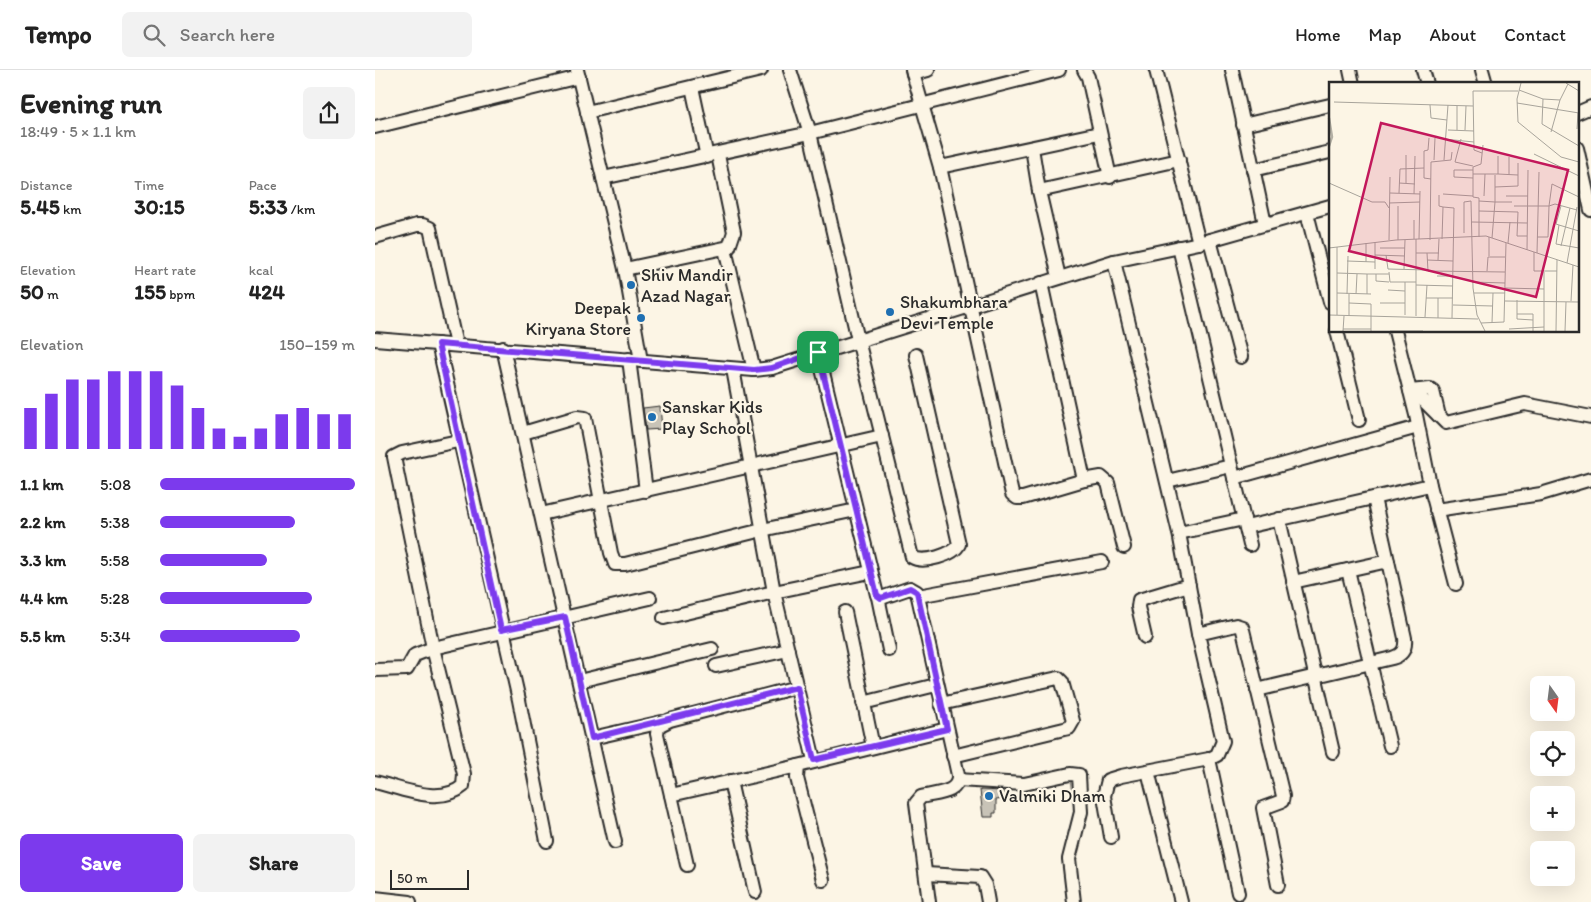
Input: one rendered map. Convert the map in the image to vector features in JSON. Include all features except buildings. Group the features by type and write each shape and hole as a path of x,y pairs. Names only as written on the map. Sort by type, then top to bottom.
{"street":[{"path":"587,112 761,70"},
{"path":"790,70 809,133 857,340 913,557 919,560 952,552 957,549 959,537 916,356"},
{"path":"928,70 913,72 940,167 1012,494 1017,498 1023,498 1084,480 1106,478 1109,483 1124,547"},
{"path":"603,178 712,156 809,133 1019,75 1059,70"},
{"path":"1156,70 1179,160 1241,357"},
{"path":"1232,70 1265,224"},
{"path":"1089,71 1099,134 1110,177"},
{"path":"375,127 578,74 625,269 646,491"},
{"path":"625,269 725,249 733,242 734,232 691,87"},
{"path":"1243,125 1329,105"},
{"path":"1579,112 1591,107"},
{"path":"940,167 1099,134"},
{"path":"1033,148 1039,191 1059,277"},
{"path":"1253,170 1329,152"},
{"path":"1579,157 1591,210"},
{"path":"1039,191 1110,177 1179,160"},
{"path":"375,339 503,348 733,369 754,370 772,368 818,352 1114,261 1204,241 1329,206"},
{"path":"1307,213 1329,298"},
{"path":"375,237 417,225 430,228 456,345"},
{"path":"1179,247 1250,545"},
{"path":"725,249 754,370"},
{"path":"1111,837 1104,796 1108,780 1209,759 1217,755 1221,749 1223,732 1198,634 1179,533 1114,261"},
{"path":"1041,283 1084,480"},
{"path":"1337,332 1359,420"},
{"path":"1395,332 1412,391 1429,485 1456,584"},
{"path":"438,344 501,630 519,700 547,841"},
{"path":"503,348 615,842"},
{"path":"818,352 842,447 870,572 878,597 889,650"},
{"path":"733,369 774,592 814,760"},
{"path":"1412,391 1430,389 1433,391 1435,412 1443,422 1450,423 1525,404 1591,417"},
{"path":"1167,481 1233,472 1418,424 1435,412"},
{"path":"523,433 577,417 585,418 611,553 615,564 625,564 762,530 856,510"},
{"path":"541,514 751,468 882,436"},
{"path":"375,782 432,795 451,792 463,786 464,774 433,648 393,460 397,454 458,441"},
{"path":"1436,510 1541,494 1591,479"},
{"path":"1179,533 1279,520 1429,485"},
{"path":"1257,690 1398,656 1405,644 1374,498"},
{"path":"1279,520 1333,752"},
{"path":"1293,582 1388,561"},
{"path":"918,596 1102,562"},
{"path":"1347,570 1390,746"},
{"path":"664,618 870,572"},
{"path":"1145,637 1138,607 1139,600 1189,586"},
{"path":"878,597 910,588 914,589 918,596 958,780 953,789 921,797 916,803 929,902"},
{"path":"375,670 407,669 415,655 433,648 501,630 650,598"},
{"path":"845,612 873,746"},
{"path":"1198,634 1236,625 1241,627 1283,796 1282,802 1263,808 1278,885"},
{"path":"579,681 712,650"},
{"path":"716,666 788,650"},
{"path":"941,704 1058,678 1062,682 1073,721 1069,728 1064,730 953,756"},
{"path":"863,703 936,685"},
{"path":"592,738 797,687"},
{"path":"662,722 658,726 657,734 687,865"},
{"path":"671,795 947,729"},
{"path":"1209,759 1237,892"},
{"path":"797,766 797,778 823,880"},
{"path":"1148,771 1178,901"},
{"path":"958,780 1023,784 1071,774 1079,775 1081,812 1069,859 1074,902"},
{"path":"730,781 755,892"},
{"path":"926,874 980,877 985,885 987,902"},
{"path":"375,898 410,902"}],"place":[{"name":"Shiv Mandir Azad Nagar","path":"631,285"},
{"name":"Shakumbhara Devi Temple","path":"890,312"},
{"name":"Deepak Kiryana Store","path":"641,318"},
{"name":"Sanskar Kids Play School","path":"652,417"},
{"name":"Valmiki Dham","path":"989,796"}],"route":[{"path":"438,344 503,348 743,370 772,368 818,352 877,595 881,598 910,588 917,592 947,729 814,760 797,687 592,738 565,617 501,630 438,344"}]}
